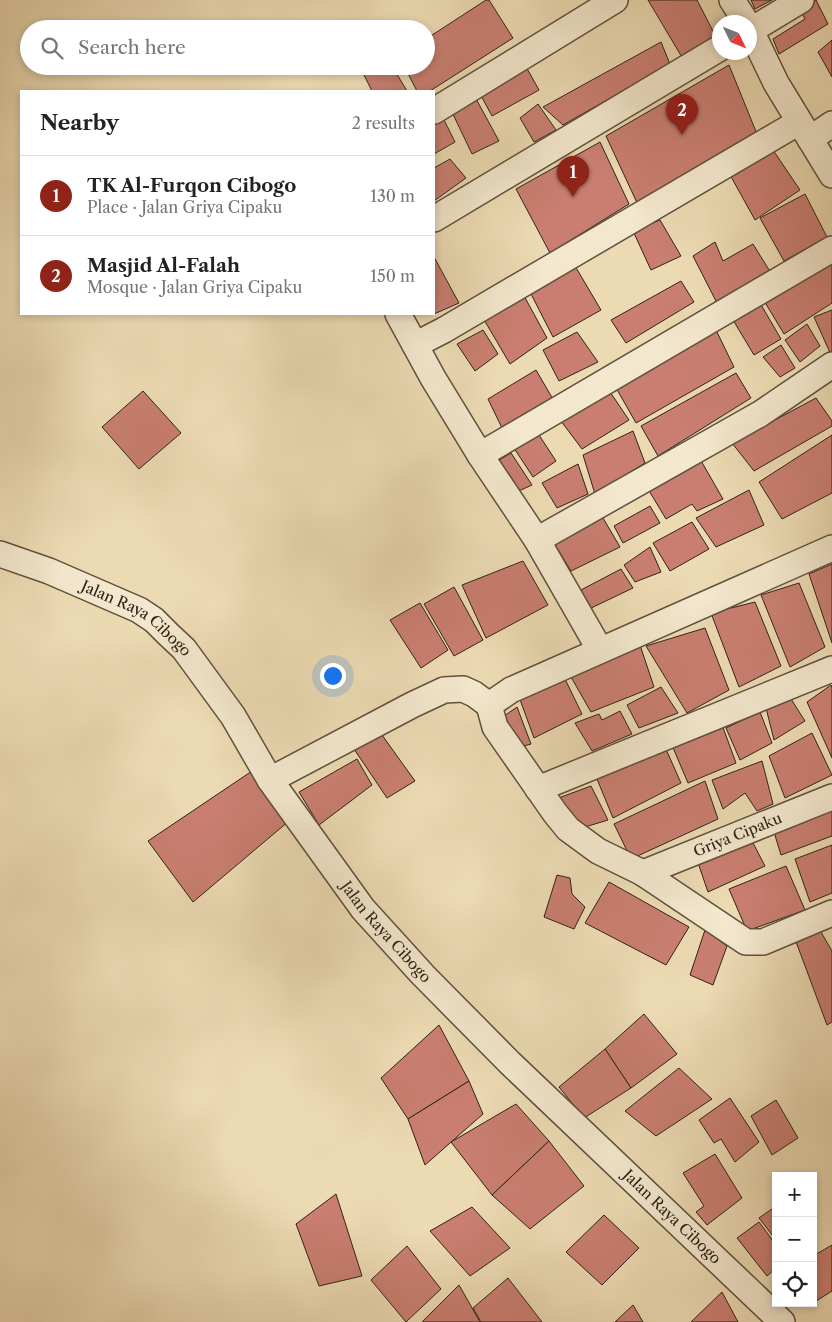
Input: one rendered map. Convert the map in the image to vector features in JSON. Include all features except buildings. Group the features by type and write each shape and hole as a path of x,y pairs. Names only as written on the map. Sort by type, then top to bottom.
{"street":[{"path":"435,110 616,0"},
{"path":"732,0 742,15"},
{"path":"757,26 801,0"},
{"path":"757,44 776,83 832,175"},
{"path":"435,218 712,53"},
{"path":"415,345 804,131 832,124"},
{"path":"480,456 832,249"},
{"path":"399,315 433,378 480,456 537,540 600,650"},
{"path":"537,540 752,418 832,365"},
{"path":"489,705 511,690 832,548"},
{"name":"Jalan Raya Cibogo","path":"0,554 49,571 138,610 154,620 184,649 233,716 270,780 363,908 423,975 510,1063 782,1322"},
{"path":"538,789 832,668"},
{"path":"270,780 412,705 444,690 463,689 474,694 489,705 495,727 568,829 598,850 644,873 746,942 763,942 832,913"},
{"name":"Griya Cipaku","path":"644,873 832,797"}],"place":[{"name":"Masjid Al-Falah","path":"682,135"},
{"name":"TK Al-Furqon Cibogo","path":"573,197"}]}
